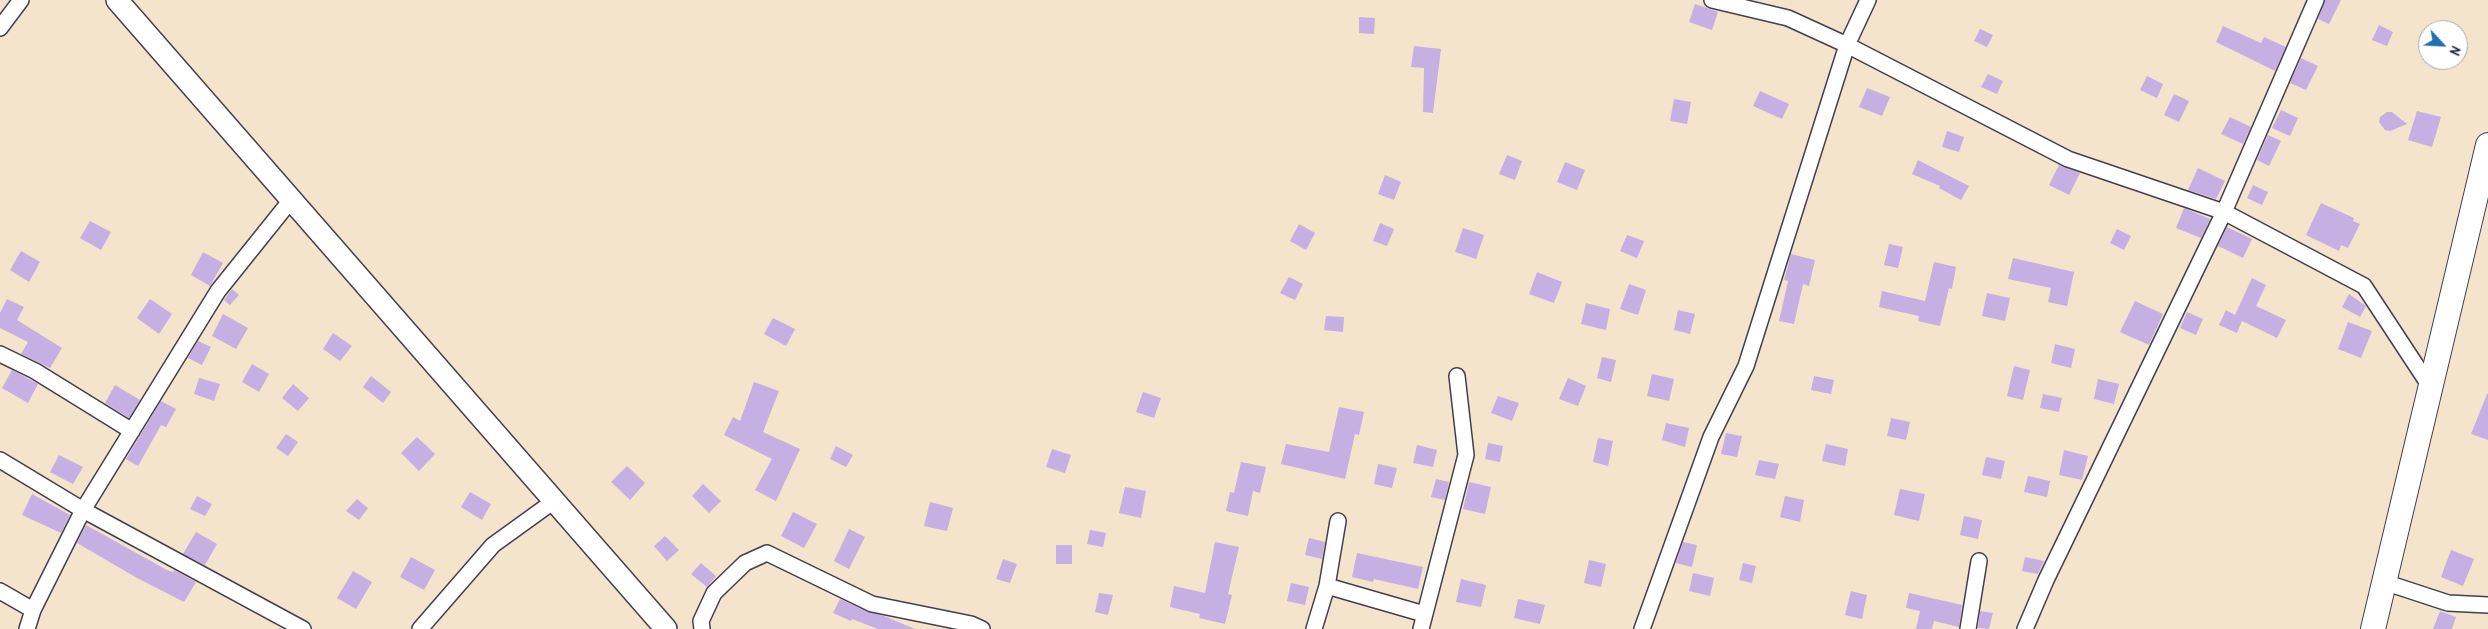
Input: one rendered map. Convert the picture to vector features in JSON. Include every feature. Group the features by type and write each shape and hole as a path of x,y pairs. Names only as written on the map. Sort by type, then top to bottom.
{"main road":[{"path":"117,0 666,629"},
{"path":"2373,629 2488,145"}],"street":[{"path":"0,28 22,0"},
{"path":"1712,0 1788,18 1848,45 2068,159 2224,212 2364,286 2431,388"},
{"path":"1642,629 1711,437 1746,366 1848,45 1868,0"},
{"path":"2025,629 2046,580 2224,212 2316,0"},
{"path":"27,629 33,610 83,510 218,291 291,200"},
{"path":"0,354 35,371 132,431"},
{"path":"1421,629 1466,455 1457,376"},
{"path":"0,460 83,510 303,629"},
{"path":"420,629 494,545 554,501"},
{"path":"1314,629 1327,586 1338,521"},
{"path":"702,629 701,621 714,593 745,563 767,553 872,604 971,624 982,629"},
{"path":"1968,629 1979,561"},
{"path":"2384,582 2448,603 2488,605"},
{"path":"1327,586 1424,614"},
{"path":"0,591 33,610"}],"building":[{"path":"2325,0 2341,0 2329,24 2318,19"},
{"path":"1695,4 1718,12 1712,30 1689,22"},
{"path":"1359,17 1375,18 1374,34 1359,33"},
{"path":"2379,25 2393,32 2387,46 2372,40"},
{"path":"2223,26 2261,43 2264,37 2286,47 2275,71 2216,42"},
{"path":"1980,29 1993,35 1987,47 1974,41"},
{"path":"1414,46 1441,49 1433,113 1423,112 1424,68 1411,67"},
{"path":"2301,58 2318,66 2306,90 2290,83"},
{"path":"1988,74 2003,81 1997,94 1981,87"},
{"path":"2147,76 2163,84 2157,98 2140,90"},
{"path":"1867,88 1890,97 1882,116 1859,107"},
{"path":"1760,91 1789,104 1782,119 1753,106"},
{"path":"2174,94 2189,101 2179,122 2164,115"},
{"path":"1674,99 1691,102 1687,124 1670,121"},
{"path":"2281,110 2298,118 2290,136 2272,128"},
{"path":"2417,111 2441,117 2432,147 2408,140"},
{"path":"2387,112 2392,112 2407,124 2390,131 2385,130 2379,122 2380,117"},
{"path":"2230,117 2251,127 2243,144 2221,134"},
{"path":"1947,131 1964,137 1959,152 1942,147"},
{"path":"2268,135 2281,141 2269,166 2257,160"},
{"path":"1507,155 1522,161 1515,180 1499,174"},
{"path":"1918,160 1969,186 1961,200 1939,188 1940,186 1912,174"},
{"path":"1565,162 1585,170 1577,190 1557,182"},
{"path":"2059,165 2080,173 2069,195 2049,185"},
{"path":"2198,168 2225,181 2216,199 2188,190"},
{"path":"1385,175 1401,182 1394,200 1378,194"},
{"path":"2253,185 2268,192 2262,205 2247,198"},
{"path":"2321,203 2354,218 2353,221 2360,224 2348,248 2341,245 2339,251 2306,235"},
{"path":"2184,208 2210,219 2201,238 2176,228"},
{"path":"90,221 111,232 101,250 80,238"},
{"path":"1380,223 1394,229 1387,246 1373,241"},
{"path":"1299,224 1315,233 1306,250 1290,241"},
{"path":"2227,227 2252,239 2243,258 2218,246"},
{"path":"1463,228 1484,235 1476,259 1455,252"},
{"path":"2117,229 2131,236 2124,250 2110,243"},
{"path":"1627,235 1644,241 1637,258 1620,251"},
{"path":"1889,244 1903,247 1898,268 1884,265"},
{"path":"21,251 40,262 29,282 10,270"},
{"path":"203,252 223,263 210,286 191,275"},
{"path":"1791,254 1815,260 1809,286 1803,284 1794,324 1779,321 1788,281 1784,280"},
{"path":"2013,258 2074,272 2067,306 2048,302 2051,288 2008,279"},
{"path":"1934,262 1956,267 1952,289 1949,288 1940,326 1918,321 1919,316 1879,307 1882,291 1925,301"},
{"path":"1537,272 1562,282 1554,303 1529,294"},
{"path":"1289,277 1303,284 1295,300 1280,293"},
{"path":"2252,278 2266,285 2256,306 2286,320 2277,338 2242,321 2237,333 2219,325 2226,310 2235,315"},
{"path":"1629,284 1646,290 1638,315 1620,309"},
{"path":"232,289 239,295 230,305 224,300"},
{"path":"1987,293 2010,298 2005,321 1982,316"},
{"path":"2349,294 2366,306 2360,317 2342,307"},
{"path":"7,299 24,307 17,320 62,348 50,368 21,354 28,342 0,328 0,313"},
{"path":"150,299 172,314 159,334 137,318"},
{"path":"2135,301 2163,314 2149,345 2120,332"},
{"path":"1586,303 1610,309 1606,330 1581,324"},
{"path":"1678,310 1695,314 1690,334 1674,330"},
{"path":"2187,312 2203,319 2196,335 2180,328"},
{"path":"223,314 248,328 236,349 212,336"},
{"path":"1326,316 1344,317 1343,332 1324,330"},
{"path":"773,318 795,329 786,346 764,334"},
{"path":"2348,322 2372,331 2361,358 2338,349"},
{"path":"333,333 352,346 340,361 323,349"},
{"path":"198,341 211,347 202,365 188,358"},
{"path":"2055,344 2075,349 2071,368 2051,363"},
{"path":"1602,357 1616,360 1611,382 1597,378"},
{"path":"252,364 269,374 259,392 242,382"},
{"path":"2014,366 2030,370 2023,400 2007,396"},
{"path":"12,370 38,384 28,403 2,388"},
{"path":"1652,374 1674,379 1669,401 1647,396"},
{"path":"371,376 391,392 383,403 363,387"},
{"path":"1814,376 1834,380 1831,394 1811,390"},
{"path":"199,378 220,384 214,401 194,394"},
{"path":"1568,378 1586,386 1578,406 1559,399"},
{"path":"2098,379 2119,384 2114,404 2094,399"},
{"path":"754,382 779,391 763,432 800,449 776,501 755,490 772,459 724,435 733,417 740,421"},
{"path":"293,384 309,398 298,411 282,398"},
{"path":"115,385 140,400 129,418 105,403"},
{"path":"1143,392 1161,398 1154,418 1136,412"},
{"path":"2043,394 2062,398 2059,412 2040,408"},
{"path":"2488,394 2488,440 2471,434"},
{"path":"1498,396 1519,403 1512,421 1491,413"},
{"path":"161,401 176,409 166,427 161,425 138,466 126,459"},
{"path":"1339,407 1364,412 1359,435 1355,434 1345,479 1281,464 1286,444 1329,452"},
{"path":"1891,418 1910,422 1906,440 1887,436"},
{"path":"1666,423 1689,428 1685,447 1662,440"},
{"path":"1726,433 1742,436 1737,457 1721,454"},
{"path":"286,434 298,442 288,456 276,448"},
{"path":"417,437 435,454 419,471 401,453"},
{"path":"1598,438 1613,441 1608,466 1593,462"},
{"path":"1488,443 1503,446 1500,462 1485,459"},
{"path":"1826,444 1848,449 1845,466 1822,461"},
{"path":"1417,445 1437,450 1433,467 1413,463"},
{"path":"836,446 853,455 846,467 830,459"},
{"path":"1052,449 1071,455 1065,473 1046,467"},
{"path":"2064,450 2088,456 2082,480 2059,475"},
{"path":"59,455 83,467 73,484 50,472"},
{"path":"1986,457 2005,461 2001,479 1982,475"},
{"path":"1759,460 1779,464 1775,479 1755,475"},
{"path":"1241,462 1266,467 1260,493 1253,491 1248,516 1226,511 1230,492 1234,493"},
{"path":"1378,464 1397,468 1392,488 1374,484"},
{"path":"627,466 645,483 630,500 611,482"},
{"path":"2028,476 2050,481 2047,497 2024,492"},
{"path":"1436,479 1449,482 1445,500 1431,497"},
{"path":"1469,482 1491,487 1485,514 1463,509"},
{"path":"703,484 721,501 709,513 692,496"},
{"path":"1125,487 1146,491 1141,518 1119,513"},
{"path":"1900,489 1925,494 1919,521 1894,515"},
{"path":"470,492 491,504 482,520 461,507"},
{"path":"32,494 70,515 61,533 22,515"},
{"path":"197,496 212,504 205,516 190,509"},
{"path":"1785,496 1804,500 1800,522 1780,517"},
{"path":"357,499 368,508 359,520 346,511"},
{"path":"930,502 953,508 947,531 924,526"},
{"path":"793,512 817,524 804,548 781,536"},
{"path":"1964,516 1982,520 1978,539 1960,535"},
{"path":"86,525 167,570 173,572 174,570 196,582 184,602 137,578 77,543"},
{"path":"849,529 865,537 849,569 834,561"},
{"path":"1090,530 1106,533 1103,547 1087,544"},
{"path":"196,532 217,544 205,565 183,554"},
{"path":"665,536 679,550 667,561 654,546"},
{"path":"1309,538 1325,542 1322,559 1305,555"},
{"path":"1215,542 1239,547 1228,594 1232,595 1225,624 1199,618 1200,614 1170,607 1174,586 1205,593"},
{"path":"1683,542 1697,545 1692,567 1676,563"},
{"path":"1056,545 1072,545 1072,564 1056,564"},
{"path":"2451,550 2474,559 2463,586 2441,577"},
{"path":"1357,553 1423,567 1418,589 1374,579 1373,582 1352,577"},
{"path":"411,557 435,570 424,590 400,577"},
{"path":"2025,557 2044,561 2038,574 2022,571"},
{"path":"1003,559 1017,564 1010,583 996,579"},
{"path":"1589,560 1606,564 1601,587 1584,583"},
{"path":"701,563 716,576 707,587 691,574"},
{"path":"1743,563 1756,566 1752,583 1739,580"},
{"path":"353,571 372,582 356,609 337,598"},
{"path":"1693,573 1714,578 1710,596 1689,591"},
{"path":"1461,579 1486,585 1481,607 1456,602"},
{"path":"1291,583 1309,587 1305,605 1287,601"},
{"path":"1851,591 1867,595 1862,619 1845,615"},
{"path":"1099,593 1113,595 1108,615 1095,612"},
{"path":"1909,593 1962,605 1959,627 1934,621 1932,629 1916,629 1920,611 1906,608"},
{"path":"840,599 868,612 884,616 915,629 878,629 852,619 851,621 833,613"},
{"path":"1518,599 1545,605 1540,624 1514,618"},
{"path":"1980,611 1993,613 1989,629 1978,628"},
{"path":"2440,611 2456,617 2452,629 2433,629"}]}
